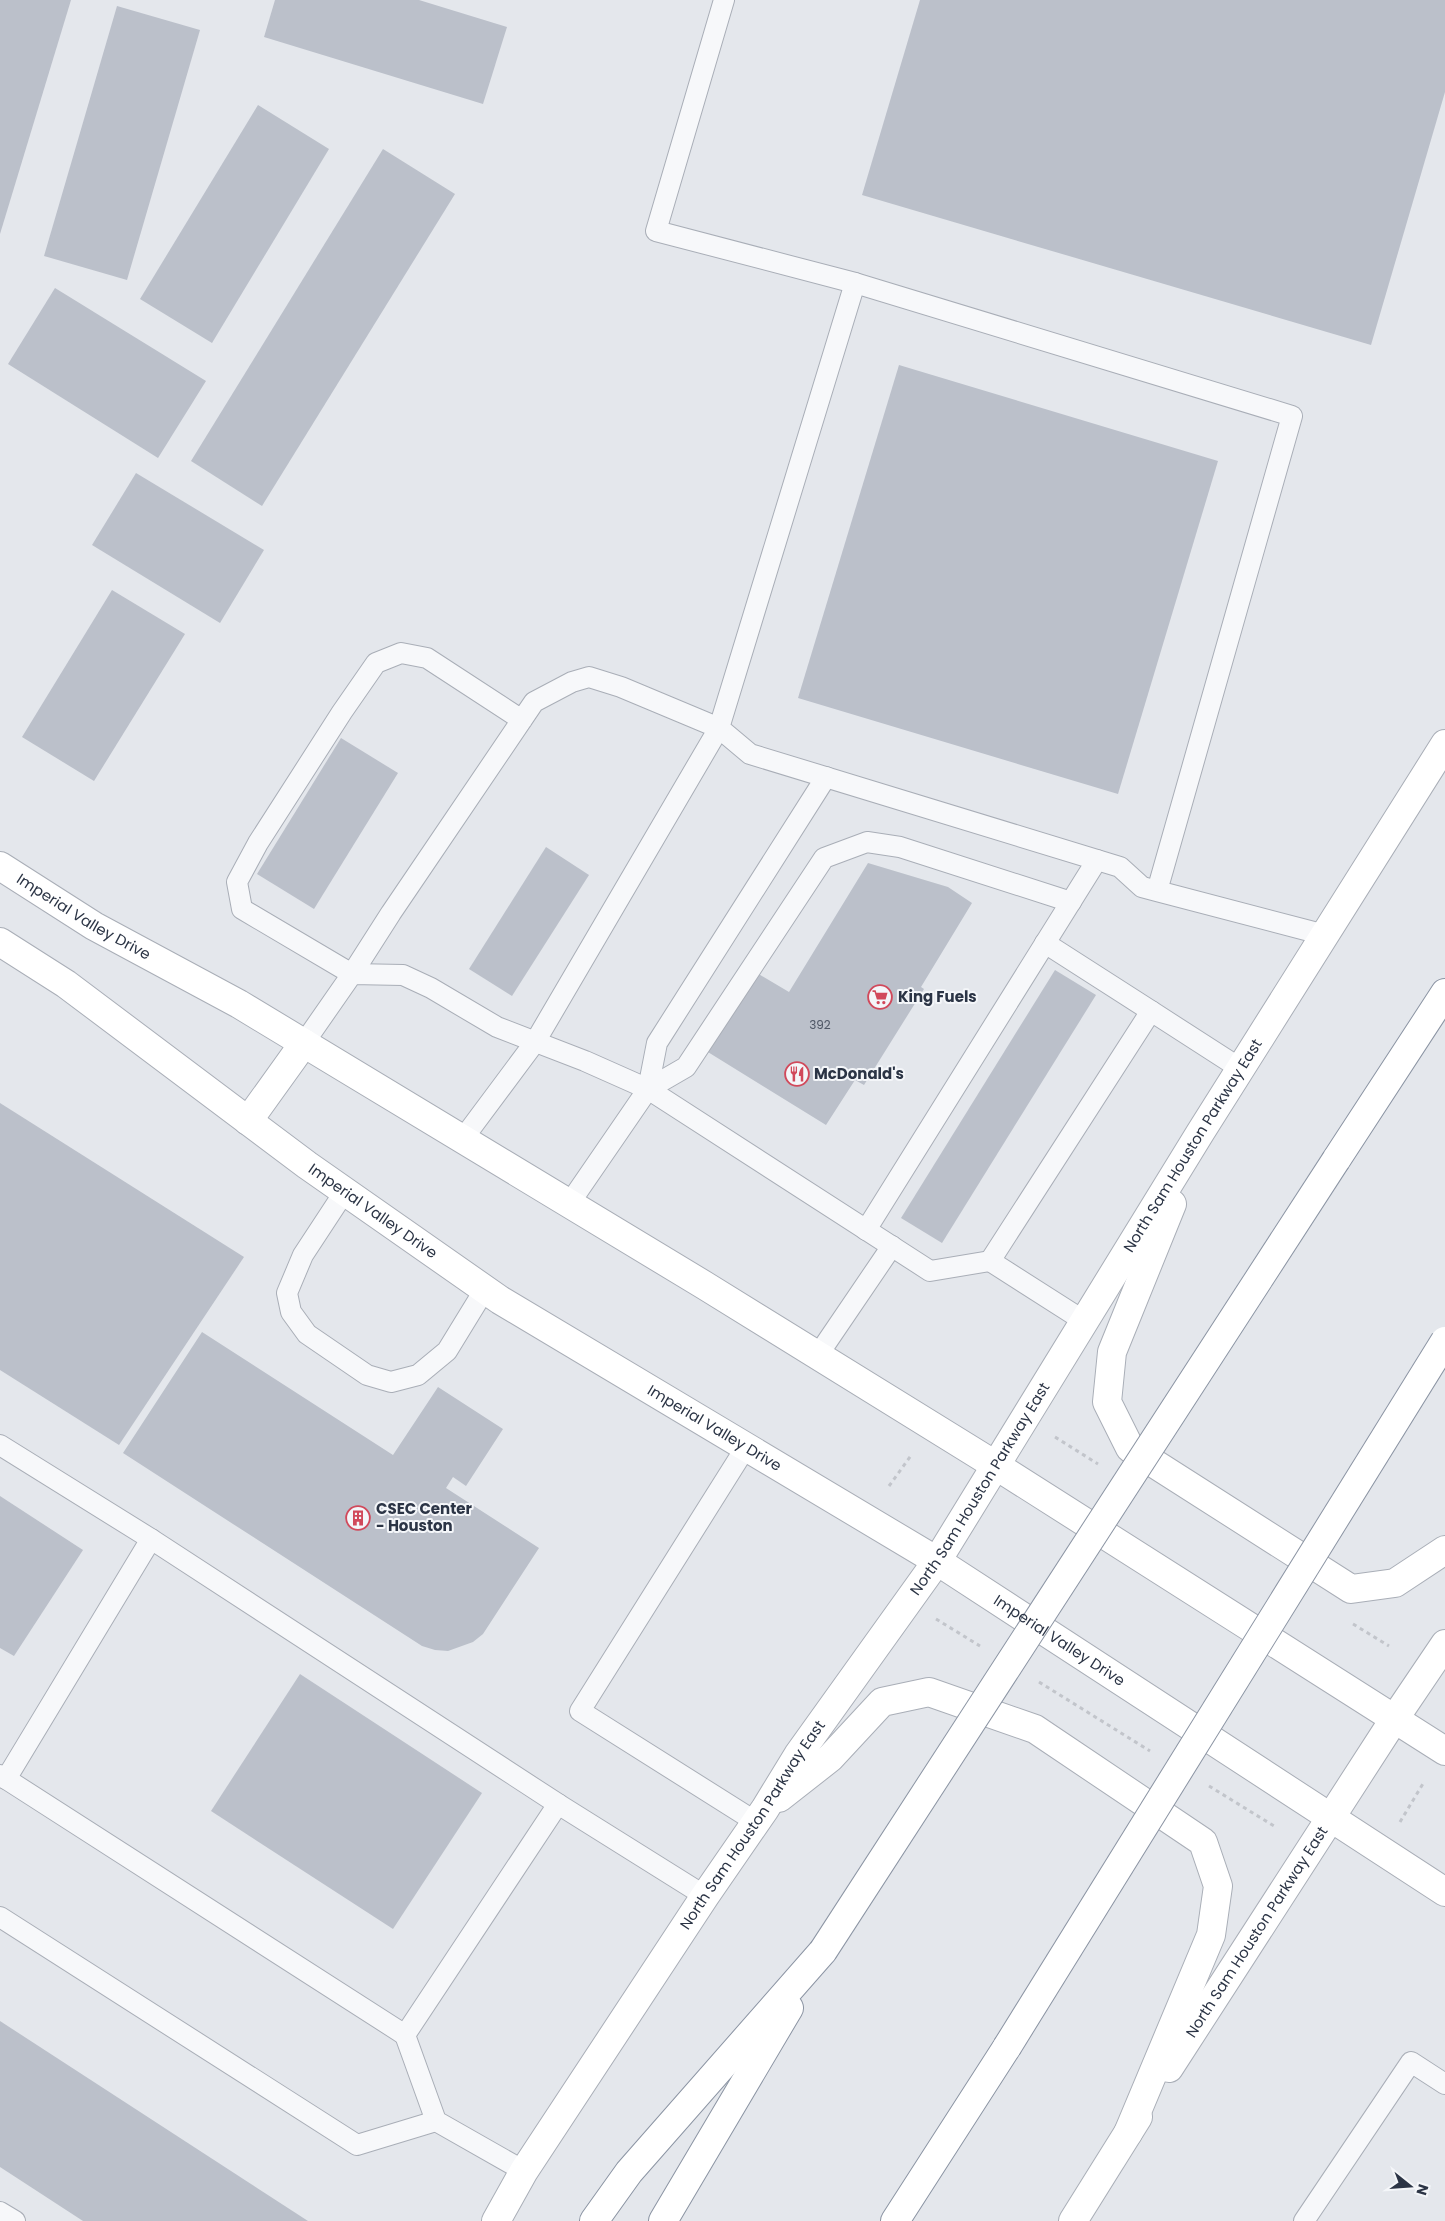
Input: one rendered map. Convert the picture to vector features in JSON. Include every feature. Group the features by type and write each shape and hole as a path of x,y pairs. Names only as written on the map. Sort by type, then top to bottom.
{"main road":[{"name":"North Sam Houston Parkway East","path":"496,2221 524,2171 705,1896 761,1815 798,1755 937,1561 1200,1133 1445,744"},
{"name":"Imperial Valley Drive","path":"0,866 94,926 239,1004 818,1355 995,1465 1445,1751"},
{"name":"Imperial Valley Drive","path":"0,942 66,984 344,1191 485,1289 937,1561 1445,1892"},
{"path":"663,2221 823,1951 1445,993"},
{"path":"248,1121 304,1044"},
{"path":"1200,1133 1112,1352 1106,1402 1130,1448 1351,1589 1395,1583 1445,1550"},
{"path":"895,2221 1007,2047 1445,1341"},
{"name":"North Sam Houston Parkway East","path":"1073,2221 1394,1718 1445,1644"},
{"path":"761,1815 830,1758 882,1702 929,1692 1035,1729 1203,1842 1218,1886 1212,1936 1128,2133"},
{"path":"594,2221 629,2172 823,1951"}],"lane":[{"path":"724,0 656,231 855,283 1292,416 1157,891"},
{"path":"462,1140 535,1042 719,728 855,283"},
{"path":"522,720 427,658 401,653 376,663 342,712 258,843 238,882 242,909 352,974 403,975 431,988 497,1027 648,1090 930,1271 990,1261 1084,1321"},
{"path":"304,1044 534,702 572,682 589,677 621,687 719,728 750,754 1120,867 1142,887 1325,935"},
{"path":"569,1204 648,1090 657,1043 826,777"},
{"path":"648,1090 686,1067 824,858 867,842 900,847 1071,902"},
{"path":"866,1230 1097,860"},
{"path":"1045,943 1240,1069"},
{"path":"990,1261 1151,1011"},
{"path":"344,1191 303,1255 288,1293 291,1312 307,1334 367,1375 391,1382 418,1375 447,1351 485,1289"},
{"path":"818,1355 892,1246"},
{"path":"0,1445 150,1539 558,1804 705,1896"},
{"path":"746,1447 580,1711 761,1815"},
{"path":"150,1539 3,1777 405,2035 436,2121 524,2171"},
{"path":"405,2035 558,1804"},
{"path":"0,1917 357,2145 436,2121"},
{"path":"1304,2221 1411,2062 1445,2084"},
{"path":"0,2212 14,2221"}],"path":[{"path":"889,1486 916,1449"},
{"path":"934,1618 985,1649"},
{"path":"1036,1680 1155,1753"},
{"path":"1397,1826 1424,1782"},
{"path":"1206,1784 1274,1826"}],"building":[{"path":"0,0 71,0 0,234"},
{"path":"275,0 419,0 507,27 483,104 264,37"},
{"path":"920,0 1445,0 1445,92 1371,345 862,195"},
{"path":"117,6 200,30 127,280 44,256"},
{"path":"258,105 329,149 212,343 140,299"},
{"path":"383,149 455,194 262,506 191,461"},
{"path":"55,288 206,381 158,458 8,364"},
{"path":"899,365 1218,461 1118,794 798,698"},
{"path":"136,473 264,550 220,623 92,545"},
{"path":"112,590 185,634 94,781 22,737"},
{"path":"341,738 398,773 314,909 257,874"},
{"path":"546,847 589,875 512,996 469,969"},
{"path":"868,863 948,887 972,903 921,987 924,989 864,1085 855,1080 826,1125 703,1049 752,970 789,992"},
{"path":"1055,970 1096,995 942,1243 901,1218"},
{"path":"0,1103 244,1257 119,1445 0,1370"},
{"name":"CSEC Center - Houston","path":"202,1332 393,1455 438,1387 503,1429 466,1486 453,1477 446,1488 539,1548 483,1634 473,1642 448,1651 422,1646 123,1453"},
{"path":"0,1496 83,1550 14,1656 0,1648"},
{"path":"300,1674 482,1793 393,1929 211,1811"},
{"path":"0,2021 308,2221 83,2221 0,2167"}],"place":[{"name":"King Fuels","path":"880,997"},
{"name":"McDonald's","path":"797,1074"},
{"name":"CSEC Center - Houston","path":"358,1518"}]}
